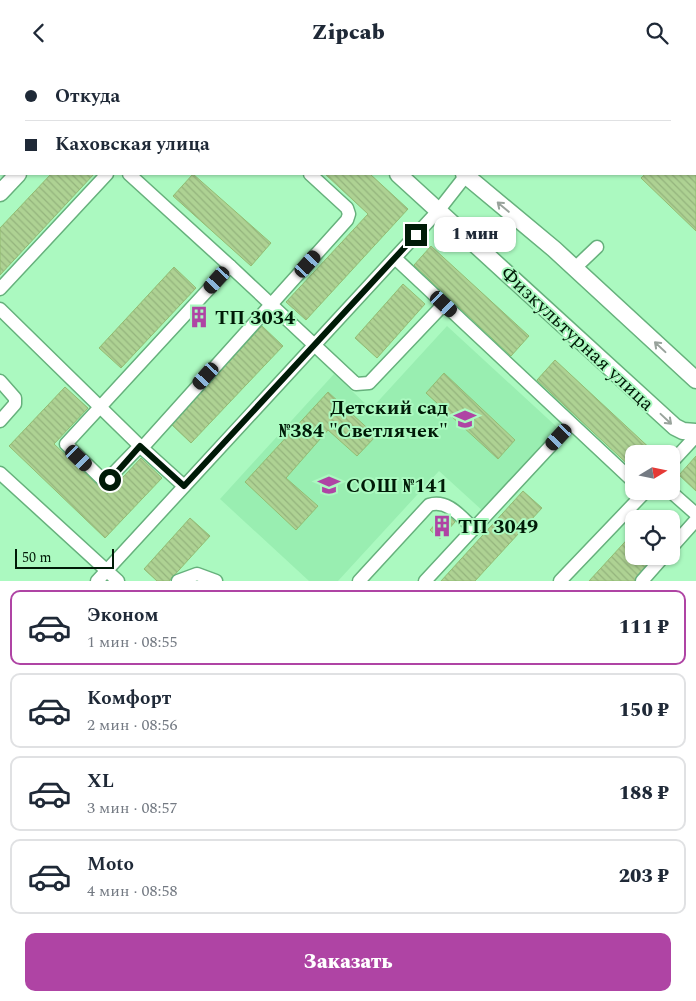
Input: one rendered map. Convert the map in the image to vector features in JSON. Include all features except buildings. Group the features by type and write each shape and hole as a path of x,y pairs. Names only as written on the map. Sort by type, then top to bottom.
{"main road":[{"path":"0,193 17,175"},
{"name":"Физкультурная улица","path":"399,175 675,427 683,431 696,432"},
{"path":"467,175 575,268 696,380"}],"street":[{"path":"0,289 106,175"},
{"path":"130,175 356,384 369,383 444,304"},
{"path":"230,266 66,444 103,481 108,482 141,447 344,224 349,214 347,208 311,175"},
{"path":"97,581 438,211 465,175"},
{"path":"575,268 597,247"},
{"path":"395,258 625,474"},
{"path":"0,309 141,447 184,486"},
{"path":"0,381 15,398 15,404 0,421"},
{"path":"425,581 571,424"},
{"path":"680,453 696,436"},
{"path":"0,473 118,581"},
{"path":"560,581 637,500"},
{"path":"680,500 696,515"},
{"path":"358,581 429,505 437,502 445,504 474,529"},
{"path":"680,538 696,520"},
{"path":"642,581 656,565"},
{"path":"178,581 197,574 216,581"}],"shaded area":[{"path":"447,326 559,429 484,512 439,471 338,581 309,581 220,499 334,374 371,409"}],"place":[{"name":"ТП 3034","path":"199,317"},
{"name":"Детский сад №384 \"Светлячек\"","path":"465,419"},
{"name":"СОШ №141","path":"329,485"},
{"name":"ТП 3049","path":"442,526"}],"route":[{"path":"110,480 140,446 184,486 416,235"}]}
